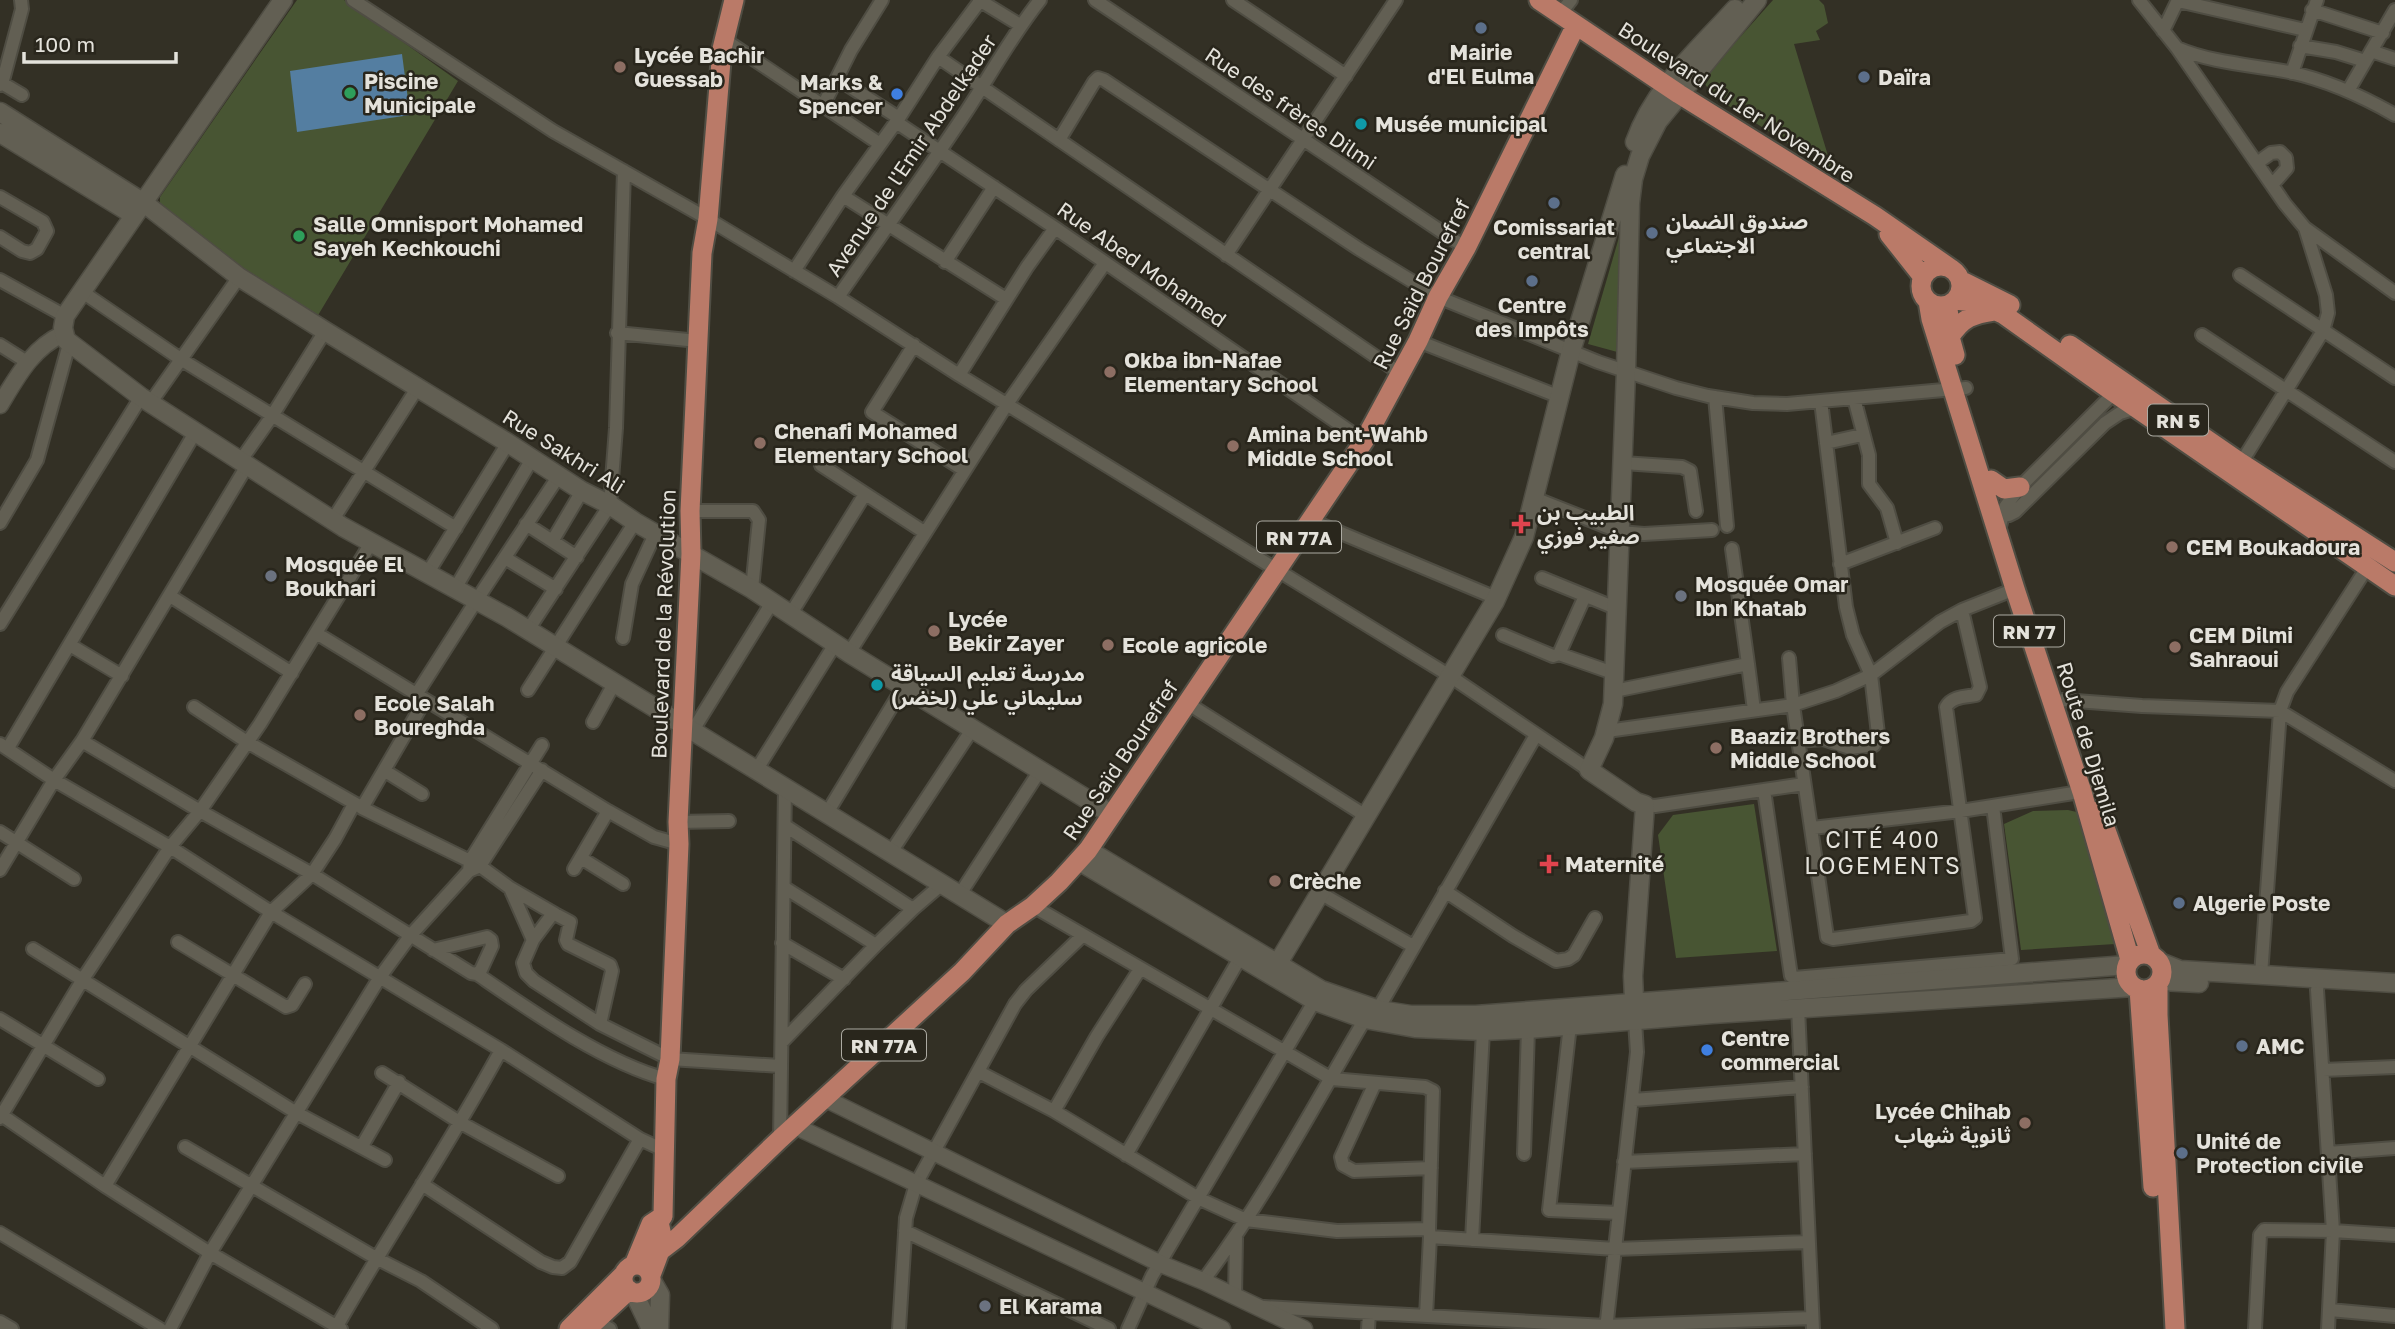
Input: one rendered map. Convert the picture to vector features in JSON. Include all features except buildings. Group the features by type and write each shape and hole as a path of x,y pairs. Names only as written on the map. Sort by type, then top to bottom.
{"main road":[{"path":"283,0 81,291 66,331 146,400 332,521 528,629 1007,924"},
{"name":"Boulevard de la Révolution","path":"640,1270 662,1236 659,1222 663,1216 678,822 688,728 690,511 702,253 708,219 724,40 734,0"},
{"name":"RN 5","path":"1539,0 1569,13"},
{"path":"1735,17 1744,0"},
{"path":"1278,963 1496,598 1524,537 1571,351 1643,121 1735,17 1757,0"},
{"name":"Boulevard du 1er Novembre","path":"1569,13 1672,89 1875,216 1955,274 2016,308 2066,350 2121,389 2378,551 2392,573"},
{"name":"Rue Saïd Bourefref","path":"569,1329 595,1323 640,1270 962,972 1007,924 1033,906 1084,855 1364,441 1466,248 1569,13"},
{"path":"1634,1012 1633,976 1645,805 1636,802 1589,770 1607,731 1615,682 1628,236 1633,179 1649,135 1664,111 1672,89"},
{"path":"0,112 139,209"},
{"path":"0,133 139,209"},
{"name":"Rue Sakhri Ali","path":"139,209 325,331 508,443 582,492 610,505 752,589 842,649 1111,814"},
{"name":"Boulevard du 1er Novembre","path":"1875,216 1923,277"},
{"path":"1935,267 1955,274 1961,290 1952,302 1937,306 1928,301 1921,288 1923,277 1935,267"},
{"name":"Route de Djemila","path":"1928,301 1991,480 2015,589 2058,702"},
{"name":"Boulevard du 1er Novembre","path":"1952,302 1979,303 2066,350"},
{"name":"Route de Djemila","path":"1952,302 1950,337 1959,389 1998,521 2150,976 2164,1329"},
{"path":"1950,337 1957,326 1970,315 1997,311"},
{"name":"Boulevard du 1er Novembre","path":"2121,389 2136,408 2366,568 2392,573"},
{"path":"1991,480 2004,489 2020,487"},
{"name":"Route de Djemila","path":"2087,791 2128,963 2126,977 2150,976"},
{"path":"1084,855 1241,956 1318,996 1415,1028 1483,1031 1528,1029 1570,1025 1634,1012 1656,1018 1798,1008 2150,976 2180,970 2261,975 2395,994"},
{"path":"1084,855 1278,963 1318,996"},
{"path":"1371,1014 1443,1016 1634,1012 2128,963 2139,954 2150,976 2158,1015 2175,1329"},
{"path":"2150,976 2318,984 2395,983"},
{"path":"640,1270 651,1329"},
{"path":"640,1270 660,1295 659,1329"}],"street":[{"path":"21,0 22,9 1,84 22,94"},
{"path":"354,0 553,131 838,297 1450,676 1589,770"},
{"path":"823,106 851,50 882,0"},
{"path":"793,271 937,57 979,0 1020,25"},
{"name":"Avenue de l'Emir Abdelkader","path":"838,297 941,150 1020,25 1040,0"},
{"name":"Rue des frères Dilmi","path":"1095,0 1466,248"},
{"path":"1233,0 1346,76"},
{"path":"1226,255 1395,0"},
{"path":"2139,0 2177,48 2305,228 2395,293"},
{"path":"2163,31 2178,0 2305,30"},
{"path":"2292,73 2314,5 2383,33"},
{"path":"2348,91 2395,10"},
{"path":"724,40 880,144"},
{"path":"2300,46 2395,59"},
{"path":"2177,48 2194,56 2292,73 2348,91 2395,115"},
{"path":"937,57 1401,374"},
{"path":"1059,140 1098,78 1359,249 1438,297 1571,351 1676,388 1753,403 1778,404 1959,389"},
{"name":"Rue Abed Mohamed","path":"838,79 1364,441"},
{"path":"2257,163 2271,153 2280,152 2286,158 2287,168 2272,185"},
{"path":"528,629 610,505 616,428 624,171"},
{"path":"945,262 994,187"},
{"path":"843,196 1006,299"},
{"path":"0,197 43,222 47,228 37,249 30,253 0,237"},
{"path":"959,374 1055,228"},
{"path":"2241,463 2323,331 2328,313 2326,295 2305,228"},
{"path":"757,769 924,532 1007,404 1105,263"},
{"path":"2240,275 2395,377"},
{"path":"0,624 146,400 182,360 239,276"},
{"path":"0,280 66,331"},
{"path":"81,291 182,360 456,528"},
{"path":"0,405 27,362 49,340 66,331"},
{"path":"0,523 37,460 66,331"},
{"path":"0,870 170,596 245,462 325,331"},
{"path":"617,333 698,341"},
{"path":"2202,334 2395,462"},
{"path":"1418,341 1560,397"},
{"path":"0,345 27,362"},
{"path":"914,345 872,412 964,470"},
{"path":"332,521 418,387"},
{"path":"1998,521 2020,487 2121,389"},
{"path":"1715,397 1727,526"},
{"path":"1854,398 1869,455 1869,484 1887,508 1897,542"},
{"path":"1798,741 1823,739 1850,748 1874,745 1878,734 1871,675 1853,635 1846,607 1821,401"},
{"path":"1998,521 2015,512 2105,422 2120,412 2136,408"},
{"path":"196,431 70,645 4,746 54,780 170,847 640,1139 666,1151"},
{"path":"1826,443 1862,435"},
{"path":"427,574 508,443"},
{"path":"456,587 532,459"},
{"path":"1623,463 1682,467 1689,471 1696,511"},
{"path":"821,465 924,532"},
{"path":"105,1186 271,912 312,874 385,771 421,698 476,601 558,477"},
{"path":"553,540 582,492"},
{"path":"790,615 865,494"},
{"path":"1534,498 1620,532 1644,534 1712,530"},
{"path":"690,511 753,511 760,520 752,589"},
{"path":"1310,520 1496,598"},
{"path":"528,690 635,522"},
{"path":"526,524 577,557"},
{"path":"1840,564 1935,528"},
{"path":"623,638 632,584 655,534"},
{"path":"371,543 247,742 200,811 170,847 83,979 1,1116 210,1253 339,1327 376,1258 461,1124 501,1051"},
{"path":"1732,549 1754,710"},
{"path":"2261,975 2280,710 2287,692 2378,551"},
{"path":"505,558 556,589"},
{"path":"1542,578 1618,609"},
{"path":"1607,731 1793,705 1836,691 1871,675 1940,622 1962,610 2015,589"},
{"path":"170,596 292,673"},
{"path":"1559,654 1585,596"},
{"path":"688,728 771,604"},
{"path":"1789,658 1793,705 1827,937 1833,939 1973,921 1975,918 1946,707 1955,699 1976,695 1980,687 1962,610"},
{"path":"316,634 608,811 654,837 679,844"},
{"path":"1503,635 1553,656 1559,654 1615,682 1748,664"},
{"path":"70,645 121,676"},
{"path":"593,722 615,682"},
{"path":"827,813 904,686"},
{"path":"2058,702 2280,710 2395,781"},
{"path":"1187,703 1366,816"},
{"path":"194,707 247,742 358,806 473,866 569,922 566,940 568,944 610,965 612,971 600,1024"},
{"path":"891,852 973,728"},
{"path":"1203,1281 1236,1238 1413,946 1536,734"},
{"path":"82,741 312,874 433,950 477,974 521,1004 641,1072 780,1066"},
{"path":"170,1329 210,1253 380,977 410,936 473,866 536,766 541,745"},
{"path":"960,894 1041,769"},
{"path":"385,771 422,794"},
{"path":"1645,805 1655,806 1804,783"},
{"path":"785,787 780,1066 787,1133 916,1184 1222,1329"},
{"path":"1764,790 1791,976 1794,978 2012,959 1993,806"},
{"path":"1812,828 1961,811 2087,791"},
{"path":"608,811 578,863 623,884"},
{"path":"678,822 729,821"},
{"path":"786,827 913,909"},
{"path":"0,832 74,879"},
{"path":"782,1042 876,945 942,884"},
{"path":"510,888 533,940"},
{"path":"785,888 876,945"},
{"path":"1445,891 1556,961 1568,960 1574,955 1595,918"},
{"path":"1320,893 1413,946"},
{"path":"1033,906 1332,1079 1425,1087 1433,1091 1426,1316"},
{"path":"555,914 533,940 523,963 526,972 534,981 668,1069"},
{"path":"899,1329 907,1210 916,1184 1011,1011 1026,990 1082,936"},
{"path":"433,950 486,937 491,940 492,946 477,974"},
{"path":"178,942 286,1007 292,1005 305,984"},
{"path":"782,943 844,979"},
{"path":"33,949 295,1112 385,1160"},
{"path":"1126,1155 1241,956"},
{"path":"1054,1111 1140,969"},
{"path":"2318,984 2333,1231 2329,1329"},
{"path":"1128,1329 1143,1293 1318,996"},
{"path":"1258,1307 1426,1316 1507,1325 1606,1328 1813,1324 1798,1008"},
{"path":"1606,1328 1633,1100 1637,1052 1634,1012"},
{"path":"0,1018 98,1079"},
{"path":"1570,1025 1549,1208 1553,1212 1619,1213"},
{"path":"1524,1154 1528,1029"},
{"path":"1472,1240 1483,1031"},
{"path":"2323,1070 2395,1067"},
{"path":"979,1072 1054,1111 1200,1199 1246,1220 1337,1231 1430,1233 1472,1240 1615,1249 1809,1242"},
{"path":"382,1073 461,1124 558,1176"},
{"path":"362,1146 399,1082"},
{"path":"1375,1083 1341,1157 1343,1165 1354,1171 1432,1168"},
{"path":"1633,1100 1802,1087"},
{"path":"826,1099 1161,1264 1304,1329"},
{"path":"422,1184 541,1262 562,1268 570,1262 640,1139"},
{"path":"185,1147 376,1258 421,1281 492,1329"},
{"path":"2328,1153 2395,1148"},
{"path":"1624,1162 1805,1154"},
{"path":"2255,1329 2261,1233 2267,1228 2395,1235"},
{"path":"905,1231 1109,1329"},
{"path":"0,1233 160,1329"},
{"path":"1235,1297 1236,1238"},
{"path":"2330,1310 2395,1316"},
{"path":"1368,1329 1369,1313"},
{"path":"0,1322 12,1329"}],"green space":[{"path":"297,0 344,0 458,81 317,317 160,210 160,197"},
{"path":"1773,0 1819,0 1824,5 1828,23 1816,31 1820,40 1794,44 1833,172 1713,96 1705,84 1710,71"},
{"path":"1622,227 1621,353 1588,344"},
{"path":"1754,804 1777,951 1676,958 1658,835 1673,815"},
{"path":"2068,810 2081,813 2117,920 2115,944 2021,950 2004,824 2033,811"}],"water":[{"name":"Piscine Municipale","path":"402,54 410,115 297,132 290,71"}],"place":[{"name":"Mairie d'El Eulma","path":"1481,28"},
{"name":"Lycée Bachir Guessab","path":"620,67"},
{"name":"Daïra","path":"1864,77"},
{"name":"Piscine Municipale","path":"350,93"},
{"name":"Marks & Spencer","path":"897,94"},
{"name":"Musée municipal","path":"1361,124"},
{"name":"Comissariat central","path":"1554,203"},
{"name":"صندوق الضمان الاجتماعي","path":"1652,233"},
{"name":"Salle Omnisport Mohamed Sayeh Kechkouchi","path":"299,236"},
{"name":"Centre des Impôts","path":"1532,281"},
{"name":"Okba ibn-Nafae Elementary School","path":"1110,372"},
{"name":"Chenafi Mohamed Elementary School","path":"760,443"},
{"name":"Amina bent-Wahb Middle School","path":"1233,446"},
{"name":"الطبيب بن صغير فوزي","path":"1521,524"},
{"name":"CEM Boukadoura","path":"2172,547"},
{"name":"Mosquée El Boukhari","path":"271,576"},
{"name":"Mosquée Omar Ibn Khatab","path":"1681,596"},
{"name":"Lycée Bekir Zayer","path":"934,631"},
{"name":"Ecole agricole","path":"1108,645"},
{"name":"CEM Dilmi Sahraoui","path":"2175,647"},
{"name":"مدرسة تعليم السياقة سليماني علي (لخضر)","path":"877,685"},
{"name":"Ecole Salah Boureghda","path":"360,715"},
{"name":"Baaziz Brothers Middle School","path":"1716,748"},
{"name":"Maternité","path":"1549,864"},
{"name":"Crèche","path":"1275,881"},
{"name":"Algerie Poste","path":"2179,903"},
{"name":"AMC","path":"2242,1046"},
{"name":"Centre commercial","path":"1707,1050"},
{"name":"Lycée Chihab ثانوية شهاب","path":"2025,1123"},
{"name":"Unité de Protection civile","path":"2182,1153"},
{"name":"El Karama","path":"985,1306"}],"district":[{"name":"CITÉ 400 LOGEMENTS","path":"1883,852"}]}
